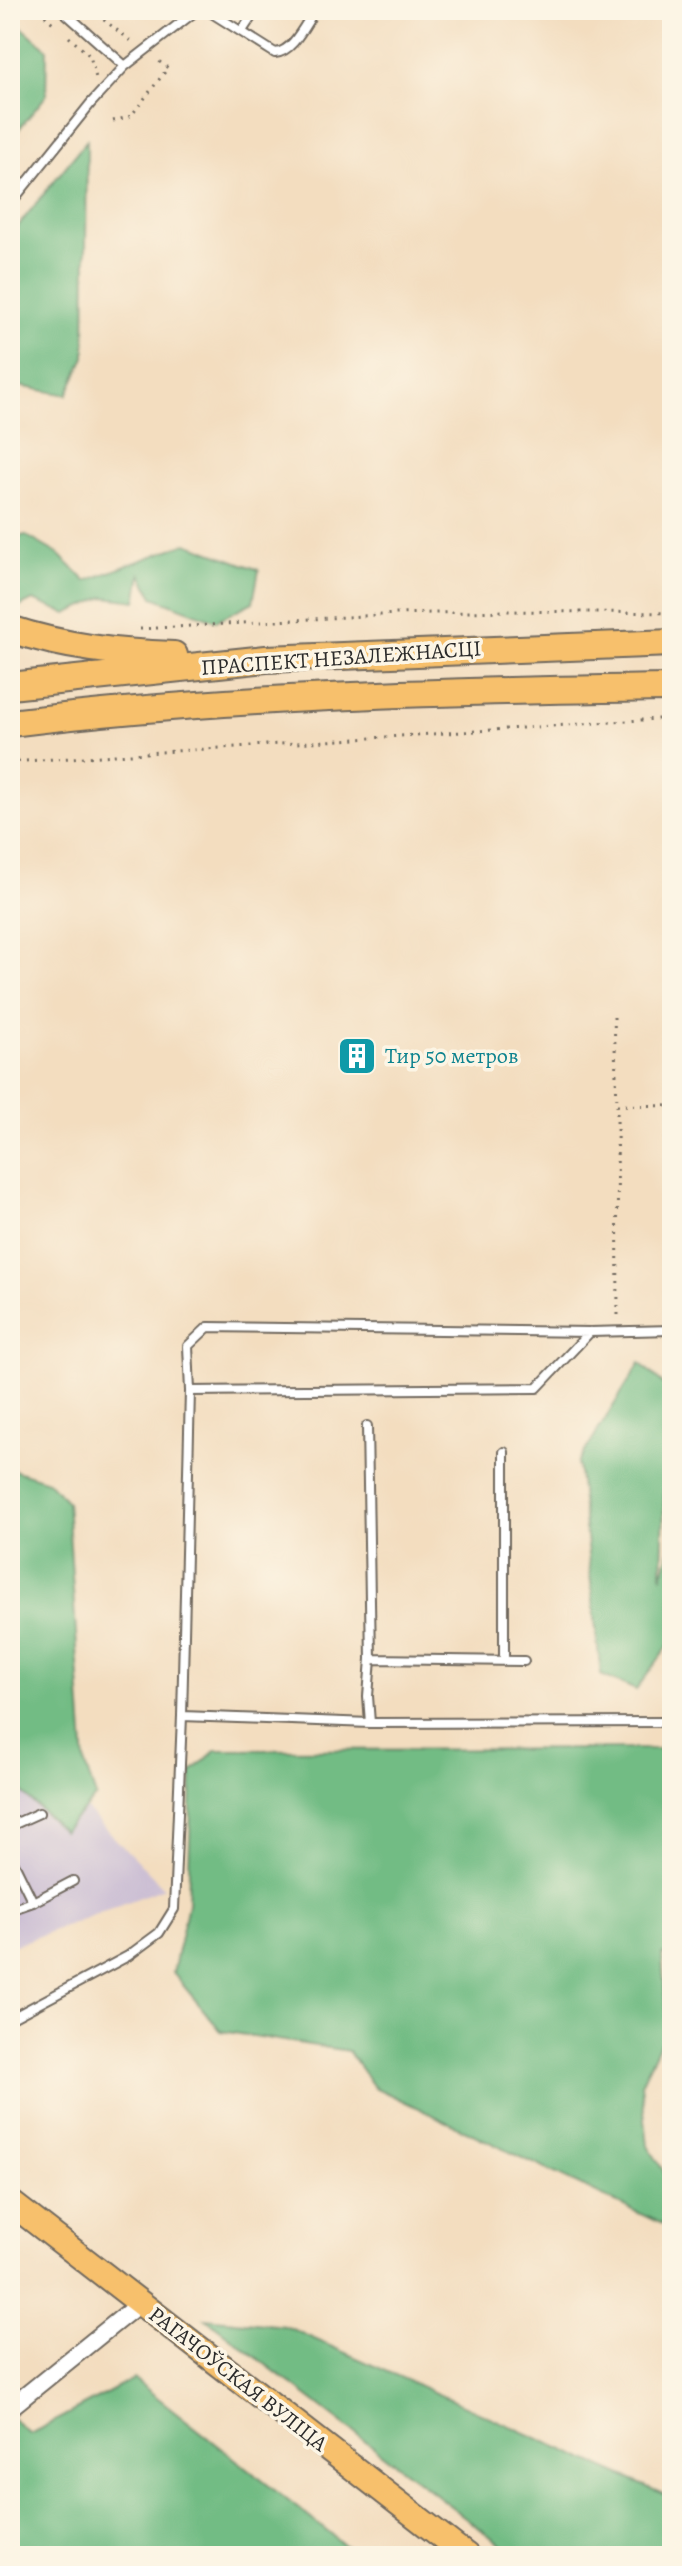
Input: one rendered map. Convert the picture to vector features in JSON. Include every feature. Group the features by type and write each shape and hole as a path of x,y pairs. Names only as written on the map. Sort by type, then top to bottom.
{"highway":[{"path":"10,629 39,639 114,653 266,659"},
{"name":"ПРАСПЕКТ НЕЗАЛЕЖНАСЦІ","path":"10,686 266,659 672,643"},
{"name":"ПРАСПЕКТ НЕЗАЛЕЖНАСЦІ","path":"10,726 42,719 260,701 498,690 672,688"}],"main road":[{"name":"РАГАЧОЎСКАЯ ВУЛІЦА","path":"10,2202 467,2556"}],"street":[{"path":"10,2408 140,2303"}],"lane":[{"path":"62,10 125,66"},
{"path":"10,204 125,66 197,10"},
{"path":"207,10 275,53 282,53 290,46 315,10"},
{"path":"242,31 256,10"},
{"path":"10,2019 128,1956 159,1933 174,1909 182,1716 190,1391 188,1346 208,1327 590,1332 672,1330"},
{"path":"190,1391 537,1388 590,1332"},
{"path":"367,1426 370,1723"},
{"path":"504,1452 504,1661"},
{"path":"371,1659 524,1661"},
{"path":"182,1716 370,1723 672,1722"},
{"path":"10,1826 39,1813"},
{"path":"10,1855 33,1902"},
{"path":"10,1910 73,1881"}],"path":[{"path":"39,10 90,56 96,79"},
{"path":"128,630 428,613 672,613"},
{"path":"10,762 672,718"},
{"path":"614,1017 618,1331"},
{"path":"617,1105 672,1106"}],"shaded area":[{"path":"10,1781 63,1831 85,1808 164,1888 10,1947"}],"green space":[{"path":"10,17 47,49 46,96 10,140"},
{"path":"87,140 85,357 67,395 19,386 10,379 10,236"},
{"path":"25,535 58,554 86,581 187,543 259,570 253,602 216,621 153,597 141,574 136,601 104,597 67,614 33,600 17,608 10,598 10,539"},
{"path":"640,1363 667,1388 662,1577 672,1543 672,1641 636,1690 601,1675 578,1463"},
{"path":"10,1469 48,1481 67,1502 85,1765 96,1797 63,1831 10,1781"},
{"path":"672,1678 672,1957 662,1954 667,2028 641,2084 648,2145 672,2186 672,2229 374,2087 348,2051 221,2031 173,1973 188,1904 192,1772 216,1750 660,1749"},
{"path":"205,2318 285,2326 672,2498 672,2556 516,2556"},
{"path":"134,2379 358,2556 10,2556 10,2417 30,2434"}],"place":[{"name":"Тир 50 метров","path":"357,1056"}]}
